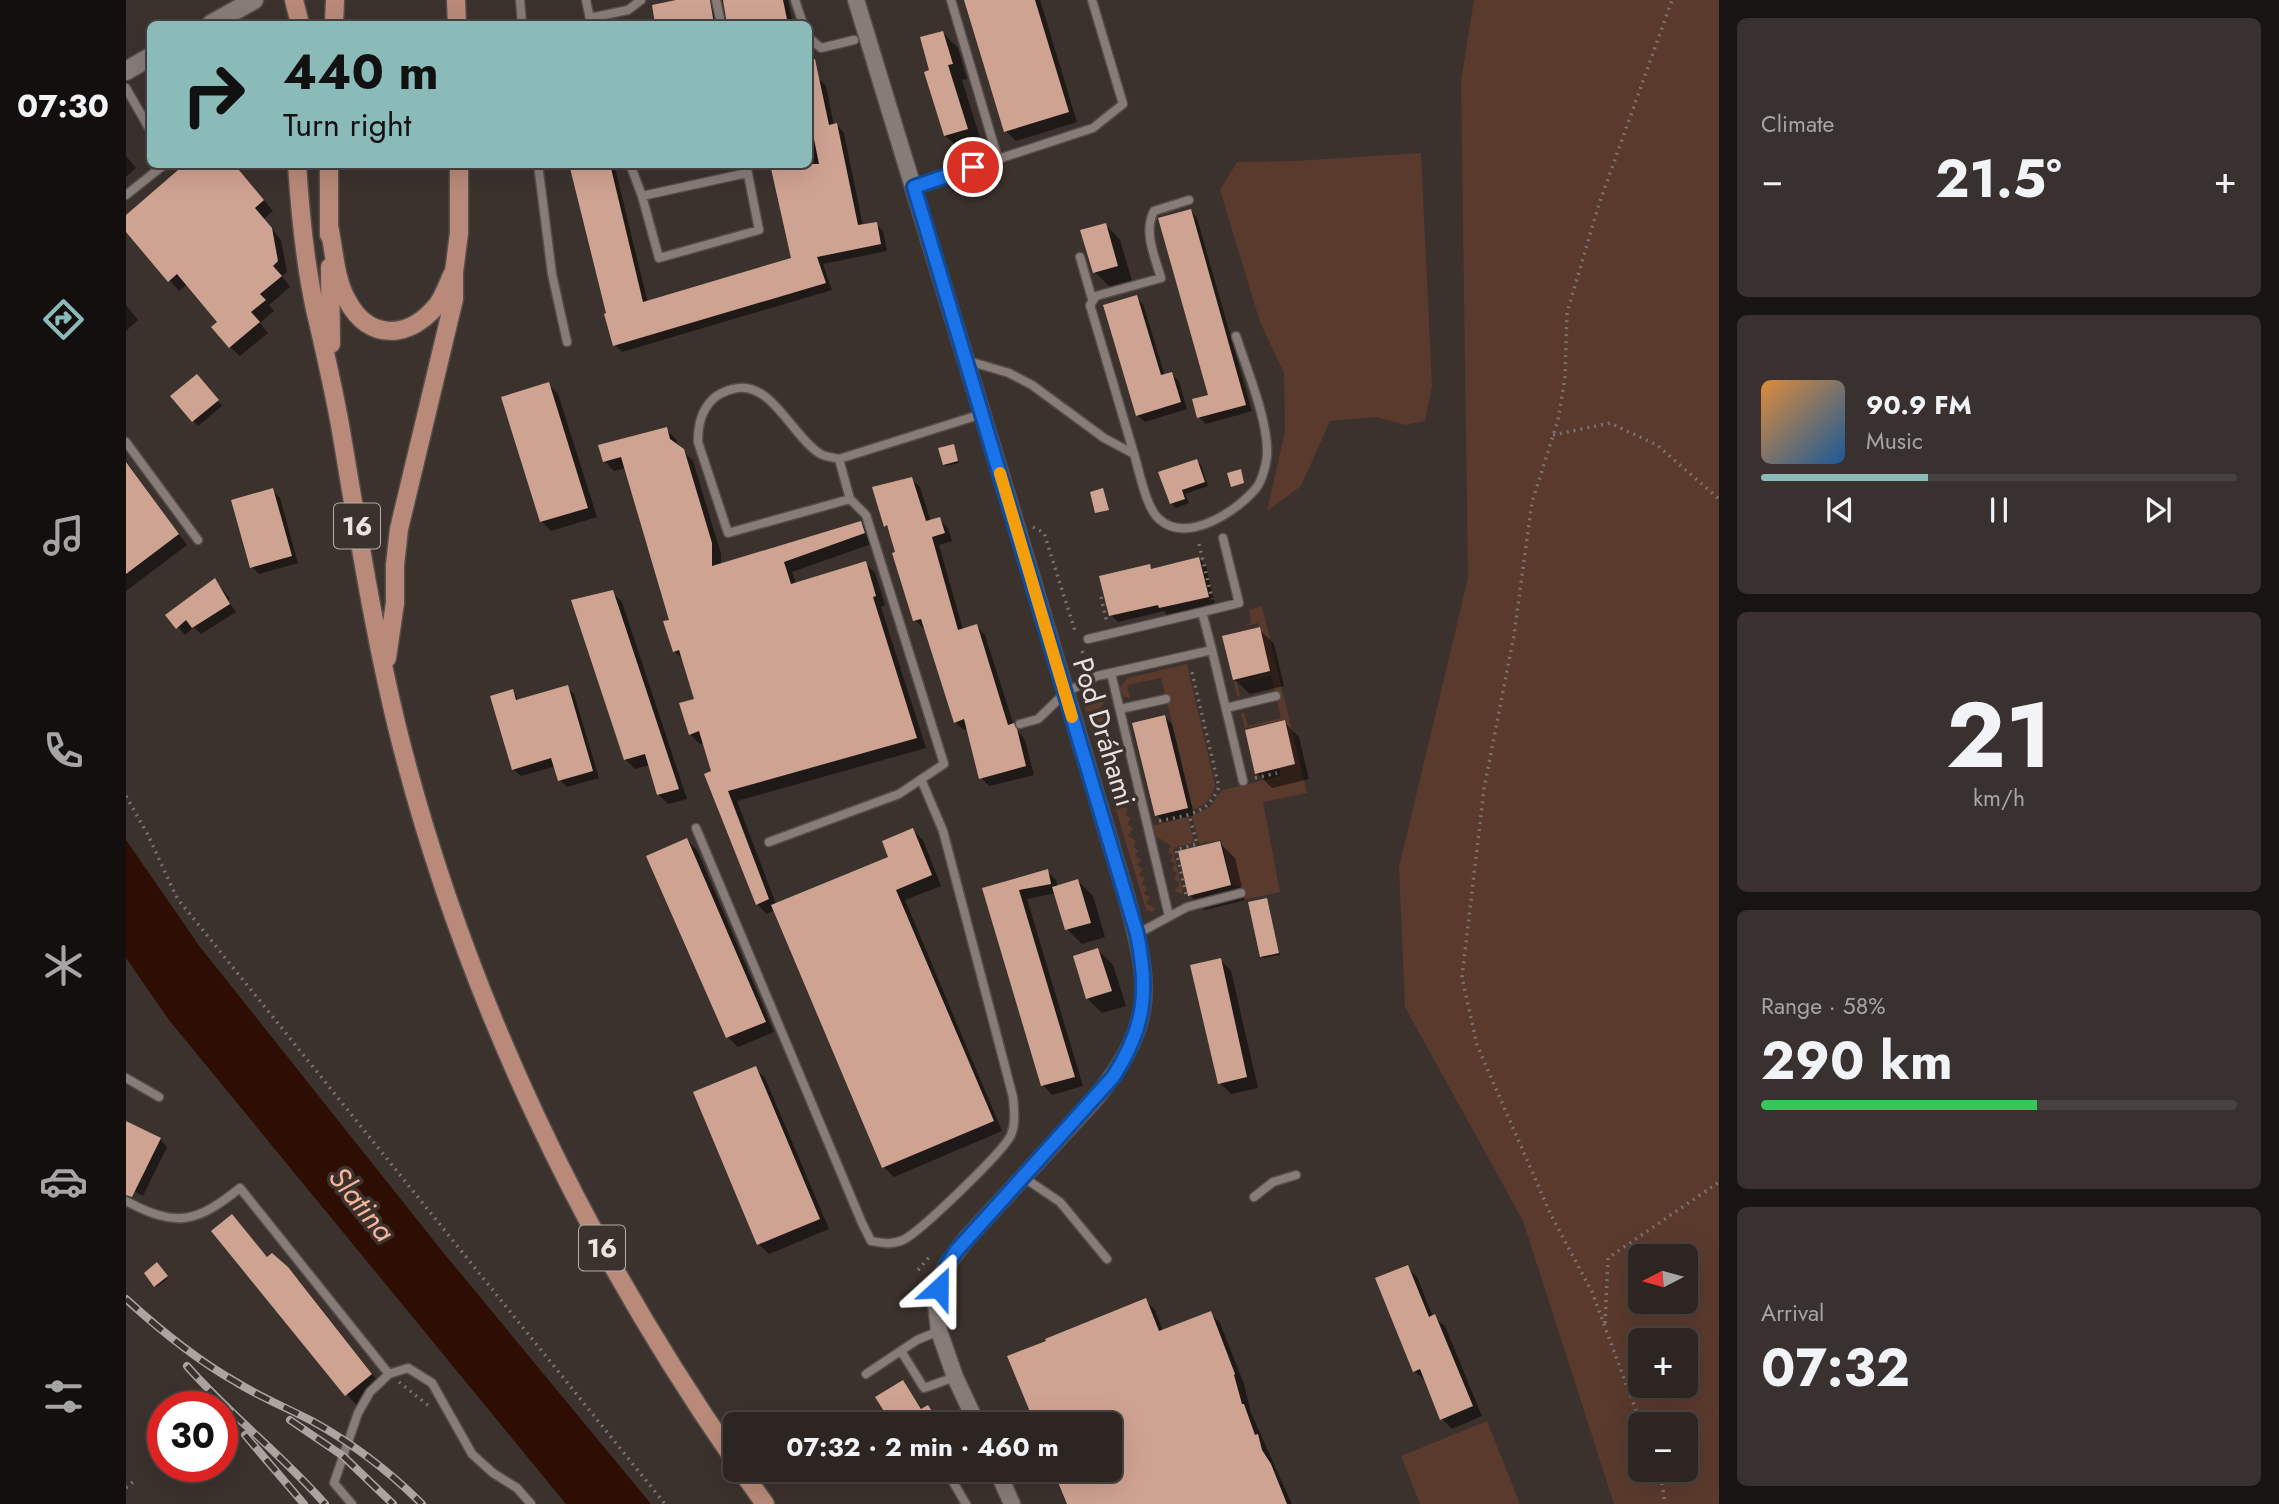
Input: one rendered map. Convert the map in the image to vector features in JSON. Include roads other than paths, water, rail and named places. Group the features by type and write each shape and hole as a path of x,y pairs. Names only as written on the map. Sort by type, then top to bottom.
{"main road":[{"path":"294,0 300,21"},
{"path":"301,21 304,0"},
{"path":"334,21 335,0"},
{"path":"456,0 457,21"},
{"name":"16","path":"297,168 314,306 332,379 385,672 420,811 469,955 509,1056 565,1177 670,1364 723,1443"},
{"name":"16","path":"329,168 332,379"},
{"path":"385,672 395,603 395,565 400,529 454,299 459,233 459,168"},
{"path":"329,226 345,297 353,310 373,327 384,331 397,331 419,322 440,301 454,272"},
{"path":"749,1482 765,1504"}],"street":[{"path":"216,21 254,0"},
{"name":"Pod Dráhami","path":"856,0 1137,934 1144,977 1141,1015 1131,1046 1113,1077 968,1237 948,1263 936,1303 939,1331 972,1412"},
{"path":"126,71 147,59"},
{"path":"1002,1482 1012,1504"}],"lane":[{"path":"520,0 522,21"},
{"path":"586,0 590,21 628,10 641,0"},
{"path":"716,0 720,21"},
{"path":"795,0 802,21"},
{"path":"951,0 998,159"},
{"path":"914,187 1093,128 1124,104 1092,0"},
{"path":"812,40 821,48 854,40"},
{"path":"126,88 147,125"},
{"path":"126,195 160,168"},
{"path":"539,168 552,274 567,342"},
{"path":"631,168 659,258 759,230 746,169 642,197"},
{"path":"1092,299 1161,278 1148,230 1150,218 1154,211 1189,200"},
{"path":"1080,257 1092,299 1092,313 1134,454 1151,507 1159,520 1186,529 1213,522 1236,506 1258,485 1267,459 1267,435 1236,336"},
{"path":"965,360 1009,373 1032,385 1104,438 1134,454"},
{"path":"850,499 728,533 698,442 698,426 706,405 720,393 740,387 754,388 768,398 820,454 839,459 982,414"},
{"path":"126,442 198,540"},
{"path":"769,842 899,794 944,764 866,515 850,499 839,459"},
{"path":"1088,639 1238,603 1223,538"},
{"path":"1202,612 1243,781"},
{"path":"1020,724 1038,719 1065,693 1097,676 1212,650"},
{"path":"1111,673 1169,916"},
{"path":"1226,708 1276,696"},
{"path":"1120,709 1166,699"},
{"path":"696,828 862,1223 871,1241 886,1244 901,1241 916,1232 992,1158 1010,1136 1015,1121 1013,1097 950,856 943,831 921,779"},
{"path":"1137,934 1189,906 1241,893"},
{"path":"126,1078 159,1097"},
{"path":"1254,1197 1273,1182 1297,1175"},
{"path":"1023,1177 1060,1202 1107,1259"},
{"path":"126,1201 172,1219 189,1218 204,1214 240,1188 390,1374"},
{"path":"866,1374 918,1340 939,1331"},
{"path":"901,1351 924,1388 956,1377"},
{"path":"352,1504 334,1483 358,1413 370,1392 390,1374 408,1368 432,1383 472,1454 493,1473 517,1488 531,1504"},
{"path":"953,1482 966,1504"}],"water":[{"name":"Slatina","path":"126,840 200,947 442,1251 651,1504 566,1504 169,1020 126,958"}],"railway":[{"path":"126,1299 206,1364 356,1448 384,1469 422,1504"},
{"path":"187,1366 325,1504"},
{"path":"290,1420 343,1456 393,1504"},
{"path":"245,1435 304,1504"}]}
